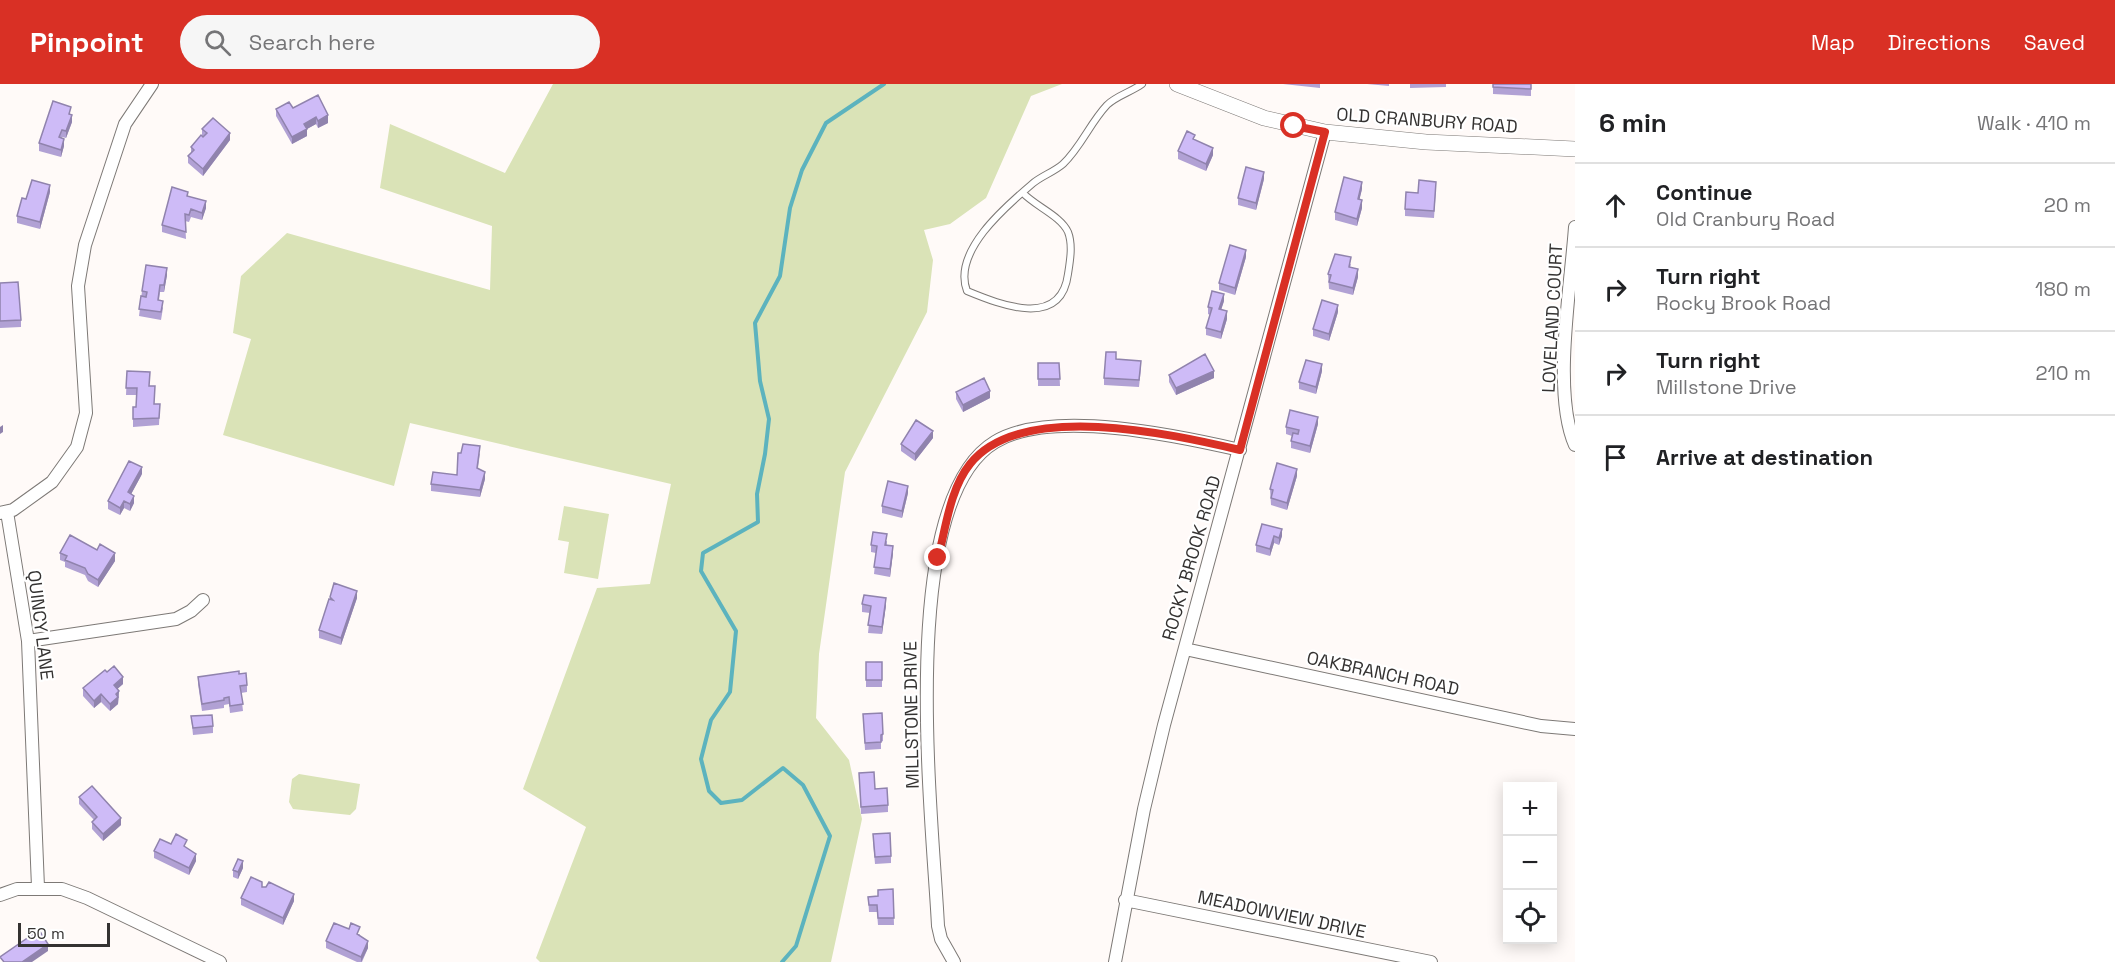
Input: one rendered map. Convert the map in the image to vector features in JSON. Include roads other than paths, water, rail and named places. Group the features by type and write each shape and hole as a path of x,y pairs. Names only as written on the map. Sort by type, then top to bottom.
{"street":[{"path":"3,512 52,482 77,447 86,413 78,286 85,245 125,124 143,93 153,84"},
{"name":"OLD CRANBURY ROAD","path":"1177,84 1264,118 1325,132 1426,142 1575,149"},
{"name":"ROCKY BROOK ROAD","path":"1115,962 1125,900 1149,788 1325,132"},
{"name":"LOVELAND COURT","path":"1575,227 1571,350 1565,408 1575,445"},
{"name":"MILLSTONE DRIVE","path":"954,962 941,939 938,926 925,678 928,620 938,558 961,477 970,463 996,441 1030,430 1067,428 1146,431 1240,450"},
{"name":"QUINCY LANE","path":"3,512 28,641 38,887"},
{"path":"28,641 176,619 191,611 203,600"},
{"name":"OAKBRANCH ROAD","path":"1185,649 1541,726 1575,729"},
{"path":"0,895 17,889 38,887 62,889 87,898 220,962"},
{"name":"MEADOWVIEW DRIVE","path":"1125,900 1431,962"}],"lane":[{"path":"1023,193 1068,232 1071,251 1066,289 1060,300 1050,306 1036,308 995,302 967,291 963,280 964,266 1000,211 1023,193 1061,166 1076,150 1107,105 1142,84"}],"waterway":[{"path":"782,962 796,946 830,836 803,785 783,768 742,800 721,803 709,791 701,759 711,720 730,692 736,631 701,571 703,553 758,522 757,494 769,419 760,381 755,323 780,276 790,208 802,170 826,123 884,84"}]}
